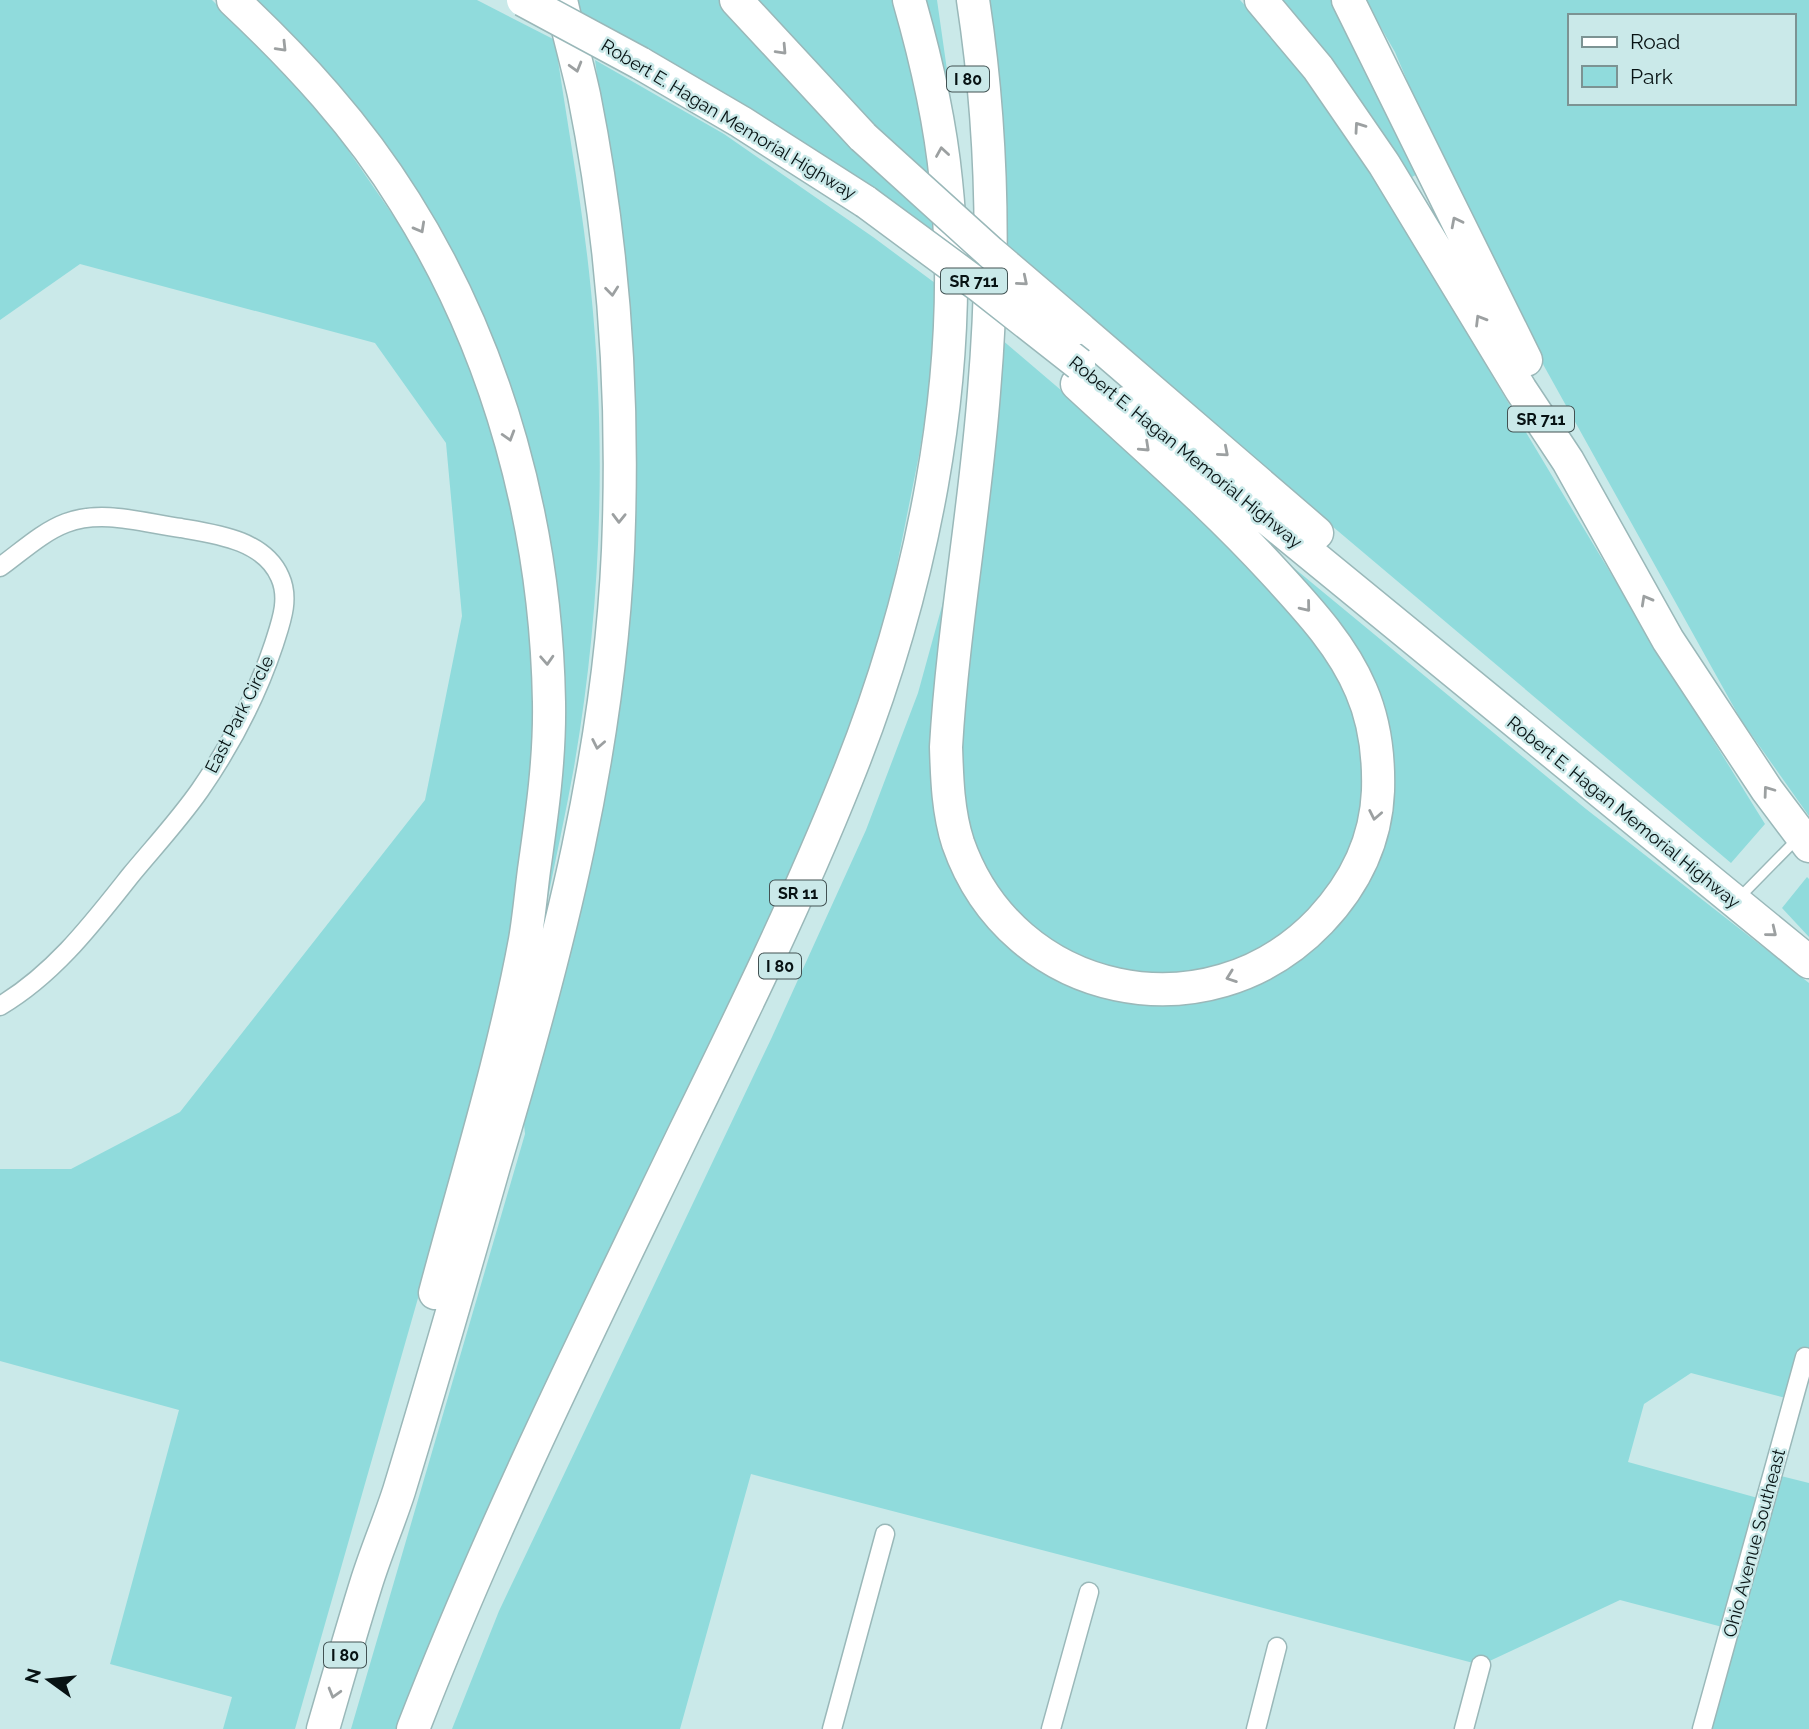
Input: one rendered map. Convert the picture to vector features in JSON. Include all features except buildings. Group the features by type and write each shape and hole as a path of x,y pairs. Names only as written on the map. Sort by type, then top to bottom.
{"highway":[{"path":"233,0 279,43 340,112 406,203 443,270 481,352 509,434 533,536 545,625 549,704 546,780 526,935 511,1007 383,1491 367,1580"},
{"name":"Robert E. Hagan Memorial Highway","path":"523,0 640,63 741,122 866,202 981,287 1078,374 1809,962"},
{"name":"I 80","path":"323,1729 367,1580 397,1497 528,1054 575,868 601,727 615,592 619,522 615,338 607,242 597,172 583,91 561,0"},
{"path":"736,0 863,137 990,252 1486,678 1556,756"},
{"name":"SR 11","path":"413,1729 459,1616 528,1461 810,864 849,774 892,647 919,543 934,466 945,388 951,291 946,182 937,119 909,0"},
{"name":"I 80","path":"430,1729 531,1490 818,886 868,765 908,649 933,545 961,391 968,327 974,218 973,158 967,60 959,0"},
{"path":"973,0 988,130 991,221 984,394 946,747 949,798 958,842 976,880 997,911 1047,958 1099,980 1138,989 1168,989 1209,984 1259,966 1288,948 1324,916 1354,877 1369,842 1377,807 1377,752 1372,724 1352,672 1328,635 1300,600 1237,531 1078,374"},
{"name":"SR 711","path":"1261,0 1318,68 1384,164 1521,390 1569,461 1668,640 1766,790 1805,841"},
{"path":"1348,0 1558,425 1569,461"}],"street":[{"name":"East Park Circle","path":"0,567 49,531 66,523 83,518 107,517 246,543 272,564 280,577 285,602 267,663 253,695 223,754 199,791 72,946 45,973 0,1006"},
{"name":"Ohio Avenue Southeast","path":"1702,1729 1805,1357"},
{"path":"832,1729 885,1534"},
{"path":"1052,1729 1089,1592"},
{"path":"1256,1729 1277,1647"},
{"path":"1464,1729 1481,1665"}],"lane":[{"path":"1734,902 1805,841"}],"green space":[{"path":"0,0 212,0 276,63 335,131 423,259 467,350 485,403 525,554 533,681 530,820 505,985 295,1729 223,1729 232,1697 110,1664 179,1410 0,1361 0,1169 71,1169 180,1112 425,800 462,616 446,443 375,343 80,264 0,320"},
{"path":"245,0 477,0 555,40 588,260 596,350 600,470 595,589 583,708 547,902 540,900 555,657 468,299"},
{"path":"575,0 721,0 747,30 937,224 937,236 704,84 578,11"},
{"path":"752,0 897,0 925,121 934,188"},
{"path":"918,0 937,0 949,84 942,85"},
{"path":"987,0 1240,0 1278,42 1346,133 1407,229 1560,489 1765,824 1731,863 1004,249"},
{"path":"1283,0 1336,0 1423,171 1412,177 1334,64"},
{"path":"1365,0 1809,0 1809,816 1741,720 1544,366 1439,156 1395,52"},
{"path":"595,60 724,134 939,286 933,369 893,585 868,675 826,793 747,970 435,1636 396,1729 351,1729 525,1134 523,1114 581,904 621,253"},
{"path":"1001,339 1137,455 1262,578 1334,664 1361,731 1366,773 1363,811 1353,849 1314,912 1240,962 1145,978 1055,949 1009,909 978,860 960,806 958,753"},
{"path":"1283,559 1586,809 1809,983 1809,1378 1800,1376 1793,1400 1691,1373 1644,1404 1628,1462 1765,1500 1773,1474 1809,1483 1809,1729 1703,1729 1730,1629 1620,1600 1481,1665 751,1474 680,1729 452,1729 499,1611 772,1037 866,830 918,693 953,566 952,860 1112,994 1312,945 1387,769"},
{"path":"1807,877 1809,879 1809,937 1782,908"}]}
